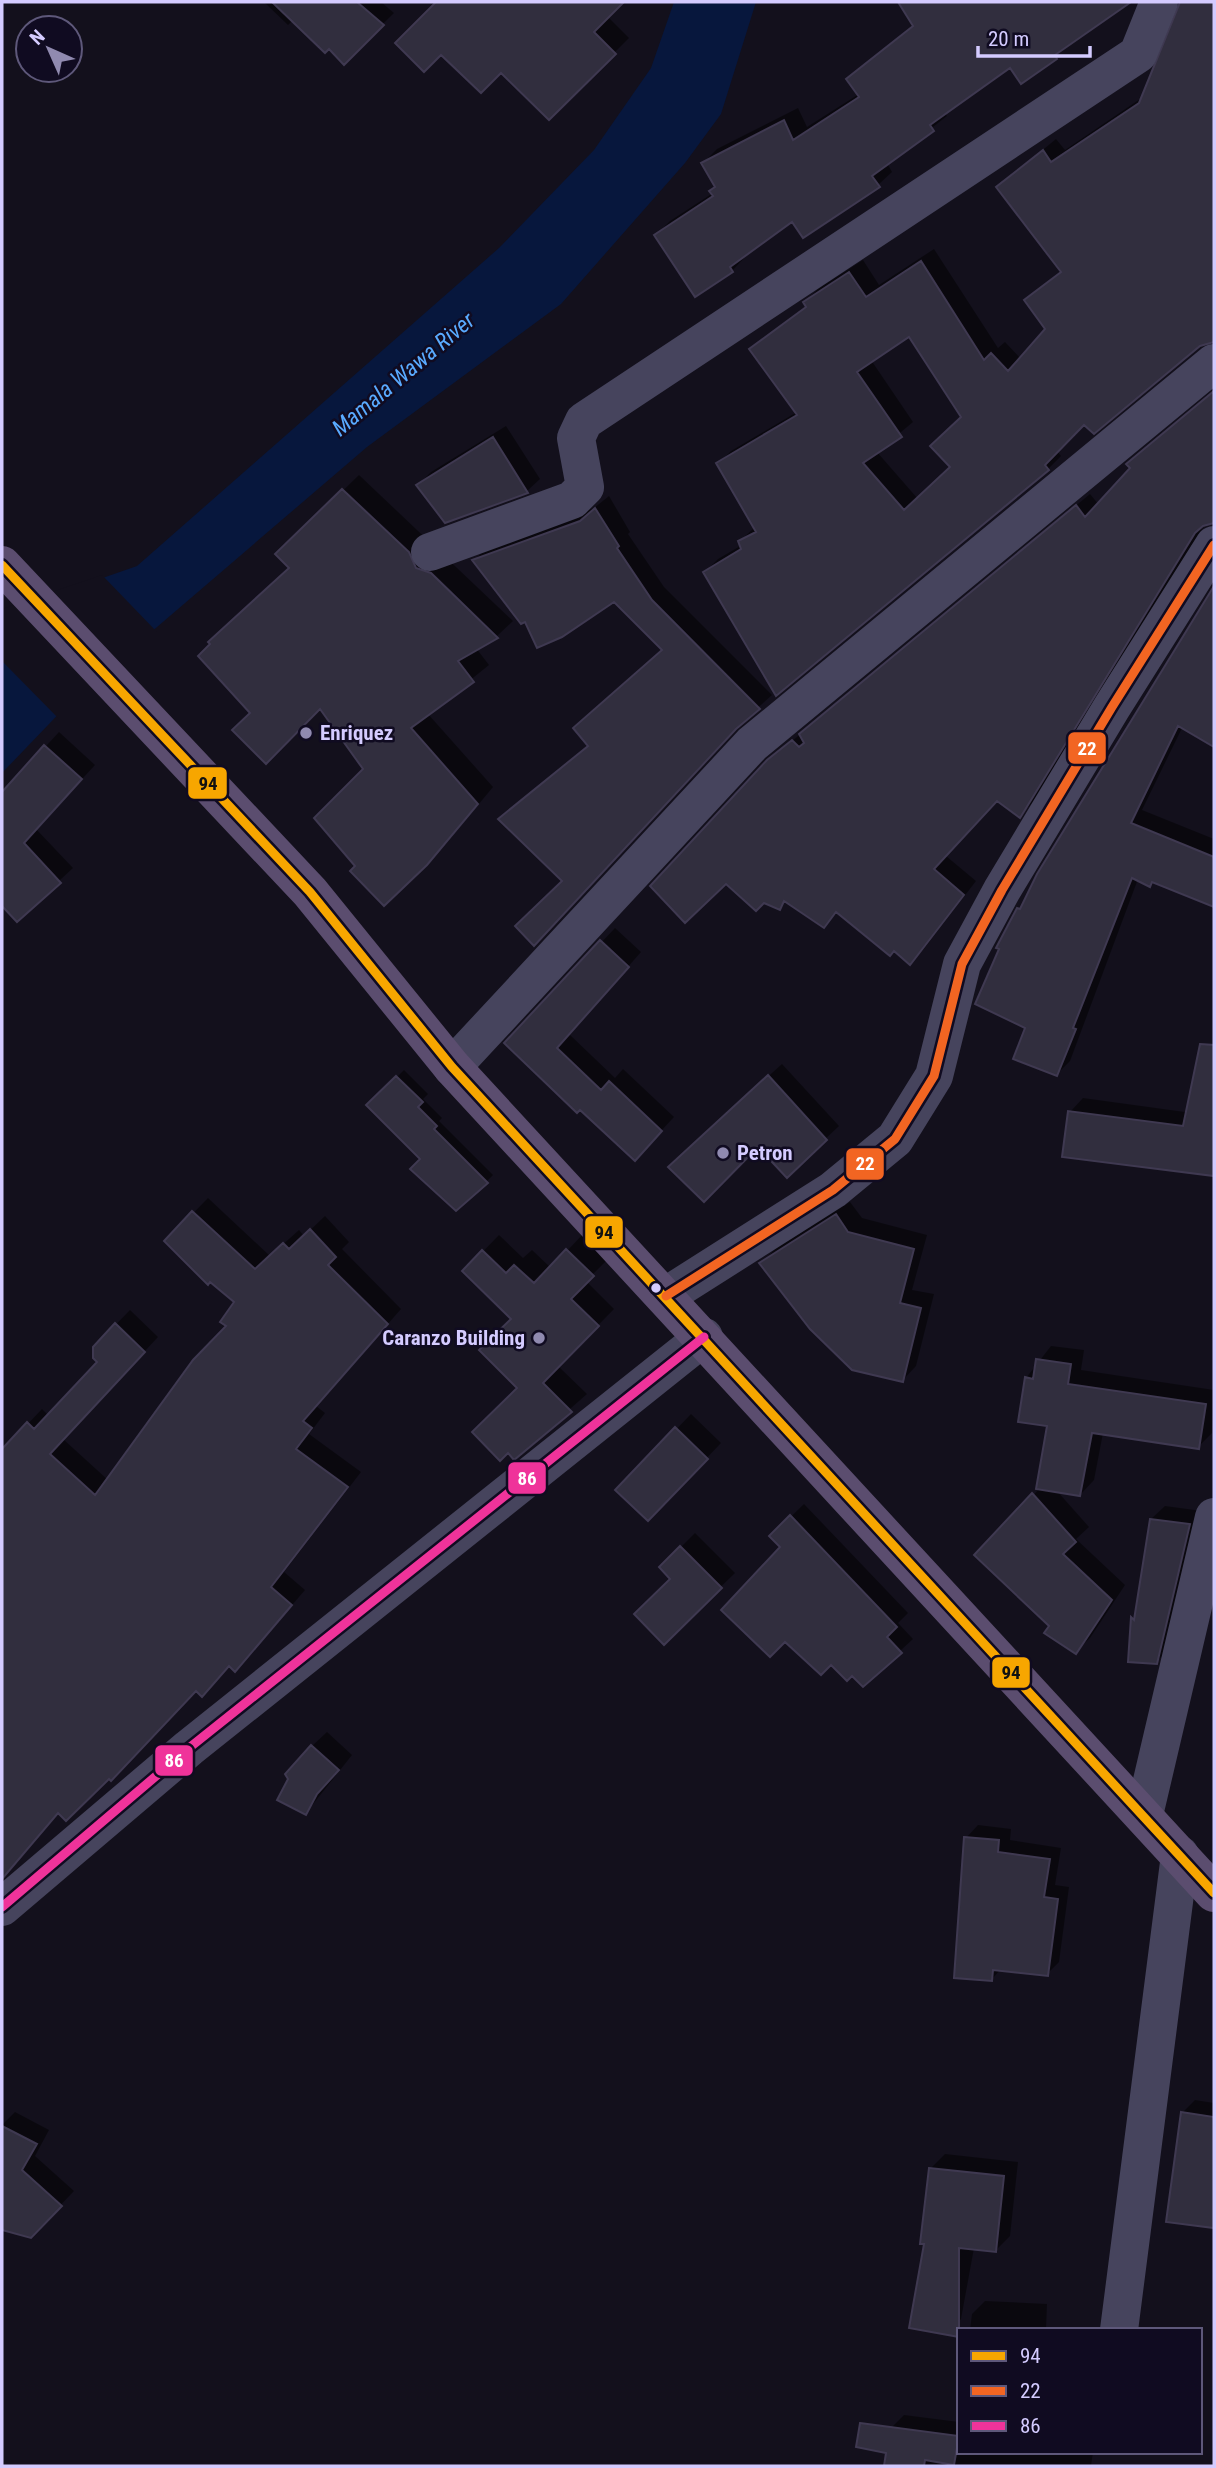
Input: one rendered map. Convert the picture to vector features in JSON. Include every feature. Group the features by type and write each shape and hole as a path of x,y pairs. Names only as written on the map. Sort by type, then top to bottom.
{"main road":[{"path":"10,574 156,725 310,892 452,1067 704,1336 1214,1893"}],"street":[{"path":"430,552 572,500 585,487 576,438 584,421 1138,54 1159,2"},
{"path":"452,1067 752,744 1214,363"},
{"path":"666,1296 833,1190 895,1139 934,1076 962,964 1071,776 1214,544"},
{"path":"2,1906 189,1748 704,1336"},
{"path":"1144,1815 1214,1517"},
{"path":"1119,2328 1180,1856"}],"water":[{"name":"Mamala Wawa River","path":"674,2 756,2 721,114 685,163 561,304 367,447 73,699 2,773 2,613 137,566 499,248 594,150 651,68"}],"pier":[{"path":"102,575 157,632 59,719 2,661 2,609"}],"building":[{"path":"272,2 357,2 384,25 344,65 329,49 325,53"},
{"path":"436,2 624,2 594,32 616,54 549,120 501,73 481,93 441,55 424,72 395,43"},
{"path":"898,2 1131,2 1055,55 1057,59 1021,84 1010,68 930,125 934,131 872,176 880,187 803,238 792,222 730,267 733,272 695,297 654,235 713,196 709,191 715,187 701,163 784,120 793,140 859,97 846,79 913,26"},
{"path":"1180,2 1214,2 1214,342 1200,346 1094,434 1084,425 1045,465 1049,470 776,696 703,572 741,549 738,541 756,532 716,463 797,415 749,349 806,307 803,302 849,272 866,297 921,261 984,360 991,353 1008,371 1045,329 1024,300 1061,272 996,187 1043,150 1051,162 1139,103","holes":["909,337 961,417 930,446 950,467 904,510 863,463 902,437 857,372"]},
{"path":"1214,391 1214,523 1203,526 1195,533 1020,818 997,801 934,869 964,895 910,965 894,951 890,956 836,912 824,928 784,901 780,910 764,903 756,911 726,884 685,923 650,886 767,760 792,740 799,747 804,743 799,734 1076,505 1085,517 1130,468 1126,464"},
{"path":"493,437 528,493 445,523 416,485"},
{"path":"342,489 409,552 416,568 431,573 498,638 458,661 474,682 411,728 478,804 427,865 384,906 350,871 355,866 314,818 363,769 320,709 266,764 232,730 250,713 198,656 210,644 208,642 289,568 275,554"},
{"path":"595,508 619,546 617,548 652,600 760,709 736,729 534,946 515,926 562,881 498,819 588,746 573,728 662,650 614,602 562,637 537,648 525,622 521,624 472,560 580,521"},
{"path":"1214,586 1214,747 1178,726 1131,823 1214,857 1214,907 1152,882 1150,887 1132,878 1057,1076 1013,1059 1025,1028 975,1004 999,949 996,948 1017,908 1020,909 1037,874"},
{"path":"44,745 82,779 24,843 61,883 17,922 2,906 2,792"},
{"path":"600,940 629,967 557,1048 601,1090 609,1081 662,1131 635,1161 580,1110 577,1113 504,1043"},
{"path":"1200,1044 1214,1045 1214,1176 1062,1157 1068,1111 1183,1126"},
{"path":"768,1075 827,1140 787,1178 758,1147 704,1202 668,1167"},
{"path":"396,1076 423,1102 418,1107 437,1126 434,1129 488,1183 456,1211 410,1169 420,1159 366,1105"},
{"path":"192,1211 255,1269 283,1243 289,1249 310,1229 336,1257 328,1265 388,1324 303,1421 312,1428 296,1449 348,1487 271,1587 292,1605 235,1672 229,1666 202,1697 196,1691 111,1781 109,1779 66,1821 58,1813 2,1879 2,1449 27,1422 34,1429 97,1362 93,1358 93,1347 115,1323 145,1352 50,1454 95,1495 193,1360 226,1326 220,1322 234,1302 210,1282 208,1285 164,1241"},
{"path":"836,1214 848,1232 914,1249 900,1303 921,1308 903,1382 852,1370 810,1329 759,1263"},
{"path":"566,1249 594,1276 571,1299 599,1326 543,1383 572,1412 514,1460 508,1453 500,1461 472,1432 517,1388 479,1350 511,1319 462,1271 482,1250 506,1273 514,1265 534,1283"},
{"path":"1036,1359 1071,1364 1068,1384 1206,1404 1199,1449 1092,1433 1080,1496 1036,1489 1047,1426 1018,1422 1025,1377 1033,1379"},
{"path":"675,1427 708,1459 648,1521 615,1490"},
{"path":"1032,1493 1076,1542 1063,1554 1112,1600 1076,1654 1044,1633 1049,1626 974,1555"},
{"path":"790,1515 897,1627 887,1637 902,1653 863,1687 852,1676 847,1681 831,1665 821,1675 785,1642 770,1657 721,1610 780,1547 769,1536"},
{"path":"1150,1519 1190,1524 1157,1664 1128,1662 1131,1617 1134,1620"},
{"path":"680,1546 722,1588 664,1645 634,1614 670,1579 659,1567"},
{"path":"311,1745 339,1770 317,1794 306,1815 277,1800 288,1779 285,1774"},
{"path":"964,1837 999,1840 998,1852 1050,1859 1044,1897 1058,1899 1048,1976 993,1970 992,1981 954,1978"},
{"path":"1181,2112 1214,2117 1214,2228 1166,2222"},
{"path":"2,2126 37,2144 22,2170 62,2206 31,2238 2,2230"},
{"path":"929,2168 1004,2176 996,2252 959,2248 957,2337 909,2328 924,2244 920,2244"},
{"path":"860,2423 957,2436 954,2465 925,2460 924,2466 884,2466 886,2453 856,2447"}],"transit line":[{"name":"22","path":"666,1296 833,1190 895,1139 934,1076 962,964 1002,890 1112,707 1214,545"},
{"name":"94","path":"2,565 310,892 452,1067 1214,1893"},
{"name":"86","path":"2,1907 189,1748 704,1337"}],"place":[{"name":"Enriquez","path":"306,733"},
{"name":"Petron","path":"723,1153"},
{"name":"Caranzo Building","path":"539,1338"}]}
